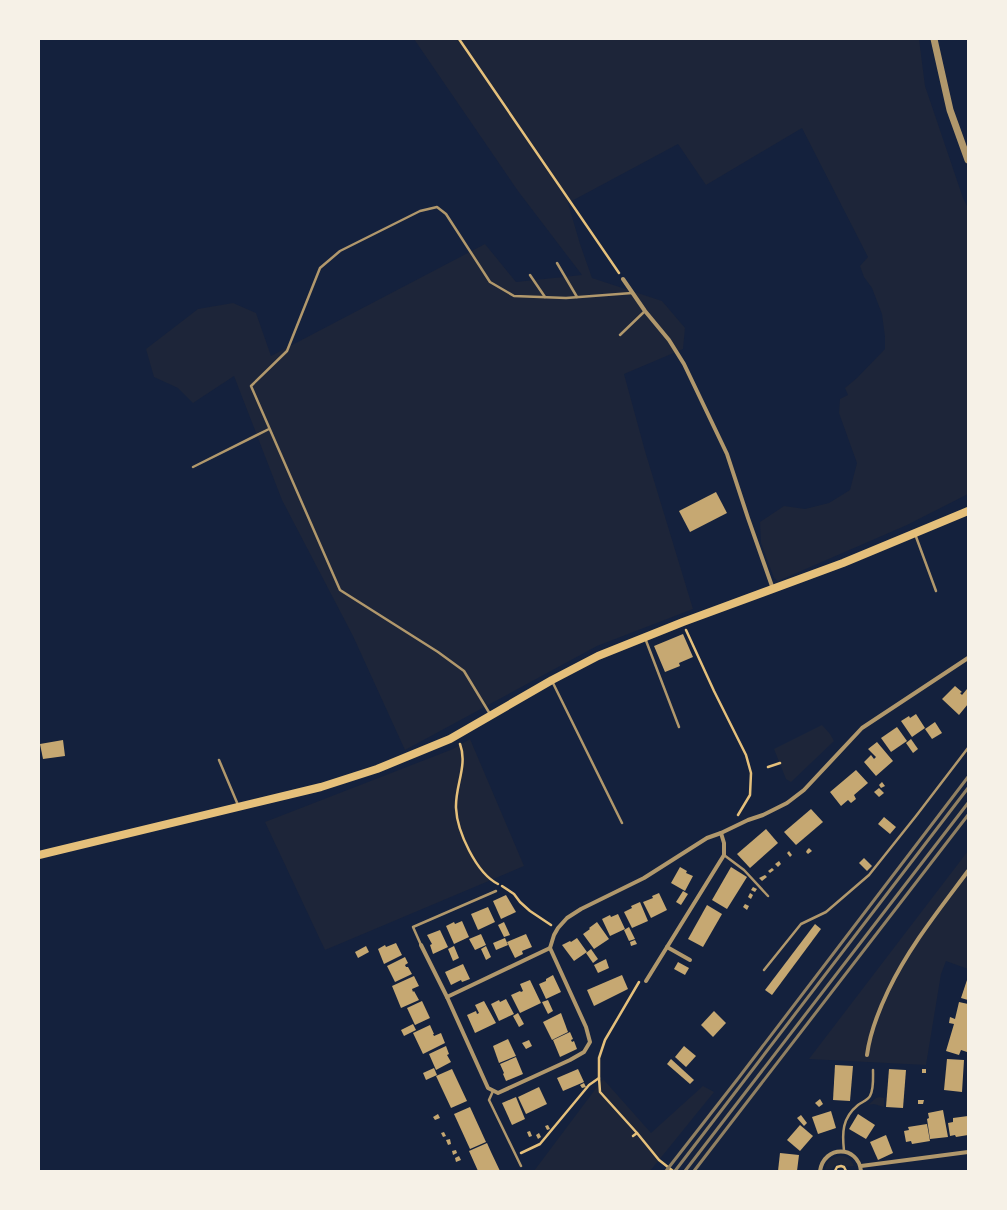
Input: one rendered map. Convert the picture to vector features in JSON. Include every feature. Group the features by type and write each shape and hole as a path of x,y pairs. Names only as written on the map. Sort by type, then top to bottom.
{"main road":[{"path":"39,855 321,787 377,769 450,739 552,680 598,656 683,622 843,563 968,511"}],"street":[{"path":"934,39 950,110 968,160"},
{"path":"623,279 645,311 669,340 684,364 727,454 773,589"},
{"path":"421,945 447,997 488,1088 498,1093 570,1060 584,1052 590,1042 586,1027 550,948 554,934 567,918 581,909 644,878 707,838 787,803 804,790 862,728 968,658"},
{"path":"646,981 724,855 724,843 721,833"},
{"path":"867,1055 868,1044 875,1021 903,962 921,934 968,872"},
{"path":"667,947 690,960"},
{"path":"447,997 550,948"},
{"path":"820,1171 823,1161 828,1155 836,1152 844,1151 854,1156 861,1169 968,1152"}],"lane":[{"path":"491,716 464,671 438,652 340,590 251,386 287,351 320,268 340,251 420,211 437,207 446,214 490,282 514,296 566,298 632,293"},
{"path":"557,263 577,297"},
{"path":"530,275 545,297"},
{"path":"620,335 645,311"},
{"path":"193,467 269,429"},
{"path":"914,534 936,591"},
{"path":"645,638 679,727"},
{"path":"552,680 622,823"},
{"path":"764,970 801,924 826,912 869,875 968,748"},
{"path":"219,760 239,807"},
{"path":"724,855 744,870 768,896"},
{"path":"421,945 413,927 496,890"},
{"path":"844,1151 842,1136 845,1123 849,1113 858,1104 870,1098 872,1092 873,1070"},
{"path":"493,1090 489,1100 521,1166"}],"path":[{"path":"459,39 623,279"},
{"path":"683,622 714,691 746,755 751,773 750,795 736,817"},
{"path":"461,745 464,759 458,784 456,808 460,830 467,848 484,874 495,883 514,894 530,912 551,925"},
{"path":"768,767 780,763"},
{"path":"516,1156 540,1144 589,1085 598,1078"},
{"path":"600,1092 659,1160 673,1171"},
{"path":"633,1136 637,1133"},
{"path":"835,1171 837,1167 841,1166 844,1167 846,1171"}],"shaded area":[{"path":"414,39 919,39 925,86 963,198 968,208 968,494 907,525 778,581 774,578 761,543 760,522 784,506 805,509 829,503 850,490 857,463 839,413 840,399 848,395 845,388 857,378 885,349 882,314 872,288 864,277 860,266 868,257 802,128 706,185 678,144 568,203 592,278 662,301 685,328 683,349 624,374 645,451 693,609 597,646 405,750 353,636 282,500 234,376 193,403 178,388 154,377 146,349 198,309 233,303 256,313 271,356 485,244 516,282 582,275 518,191"},
{"path":"822,725 834,741 791,782 786,779 774,749"},
{"path":"470,739 524,866 325,950 265,822 453,749"},
{"path":"968,851 968,969 946,961 941,974 926,1065 809,1059"},
{"path":"603,1079 651,1133 703,1086 714,1092 650,1171 534,1171"},
{"path":"876,1098 884,1098 884,1107 874,1104 868,1105"},
{"path":"839,1156 848,1158 854,1166 846,1167 839,1164 835,1165 832,1169 825,1170 829,1160"}],"building":[{"path":"716,492 727,513 690,532 679,511"},
{"path":"683,634 693,657 679,663 680,666 665,672 654,646"},
{"path":"955,686 962,692 960,693 962,695 967,689 968,690 968,704 959,715 942,699"},
{"path":"916,714 925,728 912,737 901,721"},
{"path":"935,722 942,733 932,739 925,729"},
{"path":"897,727 907,741 891,752 881,738"},
{"path":"911,739 918,749 913,753 906,743"},
{"path":"63,740 65,756 43,759 40,744"},
{"path":"877,742 893,761 876,776 864,762 871,755 874,759 876,757 868,749"},
{"path":"856,770 868,783 854,795 856,799 851,803 848,800 841,806 830,792"},
{"path":"882,782 885,786 881,788 879,785"},
{"path":"879,788 884,793 879,797 874,792"},
{"path":"811,809 823,822 796,845 784,832"},
{"path":"884,817 896,827 890,834 878,824"},
{"path":"766,829 778,843 750,868 737,854"},
{"path":"809,848 812,851 808,854 806,852"},
{"path":"789,851 792,855 790,857 787,853"},
{"path":"864,858 872,866 867,871 859,863"},
{"path":"779,861 781,864 778,867 775,864"},
{"path":"680,867 687,871 686,873 693,876 685,891 671,883"},
{"path":"731,867 747,877 727,909 712,900"},
{"path":"772,868 774,870 770,873 768,871"},
{"path":"765,875 767,877 762,881 759,878"},
{"path":"753,887 757,889 755,892 751,890"},
{"path":"683,891 688,894 681,905 676,902"},
{"path":"659,893 667,910 651,918 643,902 653,898 652,896"},
{"path":"750,893 753,895 751,899 748,897"},
{"path":"506,895 516,912 501,919 493,901"},
{"path":"640,902 648,921 632,928 624,912 632,908 631,906"},
{"path":"745,904 749,906 747,910 743,907"},
{"path":"707,905 722,914 703,947 688,939"},
{"path":"488,907 495,922 478,930 471,914"},
{"path":"618,914 625,929 610,936 602,919 610,915 611,917"},
{"path":"462,921 469,937 454,944 446,926 454,922 455,924"},
{"path":"504,922 510,935 504,937 498,925"},
{"path":"597,922 609,939 594,949 583,934"},
{"path":"815,924 821,929 772,995 765,990"},
{"path":"629,927 635,939 629,941 624,930"},
{"path":"440,930 448,947 433,954 430,945 432,944 427,935"},
{"path":"481,934 486,945 475,950 469,939"},
{"path":"526,934 532,947 522,951 523,954 515,958 507,942"},
{"path":"505,938 508,945 496,950 493,943"},
{"path":"577,938 587,952 574,961 562,945"},
{"path":"635,940 637,944 631,946 630,942"},
{"path":"396,943 402,955 384,964 378,949 385,945 386,947"},
{"path":"366,946 369,952 358,958 355,952"},
{"path":"454,946 459,958 453,961 448,949"},
{"path":"486,946 491,957 486,960 481,949"},
{"path":"591,949 598,959 593,963 586,953"},
{"path":"405,957 408,963 405,965 412,974 395,982 387,966"},
{"path":"606,959 609,968 598,973 594,965"},
{"path":"678,962 689,968 685,975 674,969"},
{"path":"463,964 470,979 462,982 461,980 451,985 445,972"},
{"path":"553,975 561,992 546,999 539,984 546,981 546,979"},
{"path":"622,975 628,989 594,1006 587,990"},
{"path":"414,976 419,986 412,989 419,1000 401,1008 392,986"},
{"path":"968,977 968,1000 961,998"},
{"path":"530,980 541,1003 520,1013 511,995 523,991 520,984"},
{"path":"506,999 514,1014 499,1021 491,1004 499,1000 500,1002"},
{"path":"548,1000 553,1011 548,1014 542,1002"},
{"path":"422,1001 430,1018 415,1025 407,1008"},
{"path":"484,1001 496,1023 475,1033 467,1015 476,1011 477,1014 479,1013 475,1005"},
{"path":"959,1002 968,1004 968,1049 967,1052 961,1050 959,1055 946,1051 954,1024 949,1023 950,1017 955,1019"},
{"path":"714,1011 726,1023 713,1037 701,1025"},
{"path":"518,1013 524,1024 519,1027 513,1016"},
{"path":"561,1013 568,1032 552,1040 543,1022"},
{"path":"413,1024 416,1030 404,1036 401,1030"},
{"path":"430,1025 434,1036 441,1033 445,1043 423,1054 413,1033"},
{"path":"570,1032 573,1039 571,1040 572,1042 574,1041 577,1049 560,1057 553,1040"},
{"path":"508,1039 516,1056 499,1063 493,1046"},
{"path":"529,1040 532,1046 526,1049 522,1043"},
{"path":"446,1046 449,1054 447,1055 451,1062 436,1070 429,1054"},
{"path":"684,1046 696,1056 686,1067 675,1057"},
{"path":"516,1057 523,1074 506,1081 500,1064"},
{"path":"671,1059 694,1080 690,1084 667,1064"},
{"path":"947,1059 964,1060 962,1092 944,1090"},
{"path":"835,1065 853,1066 850,1101 833,1100"},
{"path":"434,1068 437,1075 426,1080 423,1073"},
{"path":"452,1069 467,1101 451,1108 436,1076"},
{"path":"578,1069 584,1082 563,1091 557,1078"},
{"path":"889,1069 906,1070 903,1108 886,1107"},
{"path":"922,1069 926,1069 926,1073 922,1073"},
{"path":"584,1083 586,1087 582,1088 580,1085"},
{"path":"539,1087 547,1104 526,1114 518,1097"},
{"path":"516,1097 525,1119 512,1125 502,1103"},
{"path":"820,1099 823,1104 819,1107 815,1103"},
{"path":"918,1100 924,1100 923,1104 918,1104"},
{"path":"470,1107 486,1142 470,1149 454,1114"},
{"path":"943,1110 948,1137 930,1139 927,1119 929,1118 928,1113"},
{"path":"831,1111 836,1128 818,1134 812,1117"},
{"path":"438,1114 440,1118 435,1120 433,1117"},
{"path":"858,1114 875,1125 866,1139 849,1129"},
{"path":"801,1115 807,1123 804,1126 797,1118"},
{"path":"968,1116 968,1135 956,1137 955,1135 950,1136 948,1123 953,1122 953,1118"},
{"path":"927,1124 930,1141 912,1144 911,1141 906,1142 904,1131 909,1130 908,1127"},
{"path":"548,1125 550,1129 547,1130 545,1126"},
{"path":"800,1125 813,1136 800,1151 787,1140"},
{"path":"530,1131 532,1136 529,1137 527,1132"},
{"path":"444,1132 446,1136 443,1137 441,1133"},
{"path":"539,1133 541,1137 538,1139 536,1135"},
{"path":"886,1135 893,1153 878,1160 870,1142"},
{"path":"450,1139 451,1144 448,1145 446,1140"},
{"path":"487,1143 500,1171 478,1171 469,1151"},
{"path":"456,1150 457,1153 453,1155 452,1151"},
{"path":"780,1153 799,1155 797,1171 778,1171"},
{"path":"459,1156 461,1160 456,1162 455,1158"}],"railway":[{"path":"666,1171 968,777"},
{"path":"675,1171 968,788"},
{"path":"685,1171 968,803"},
{"path":"694,1171 968,815"}]}
